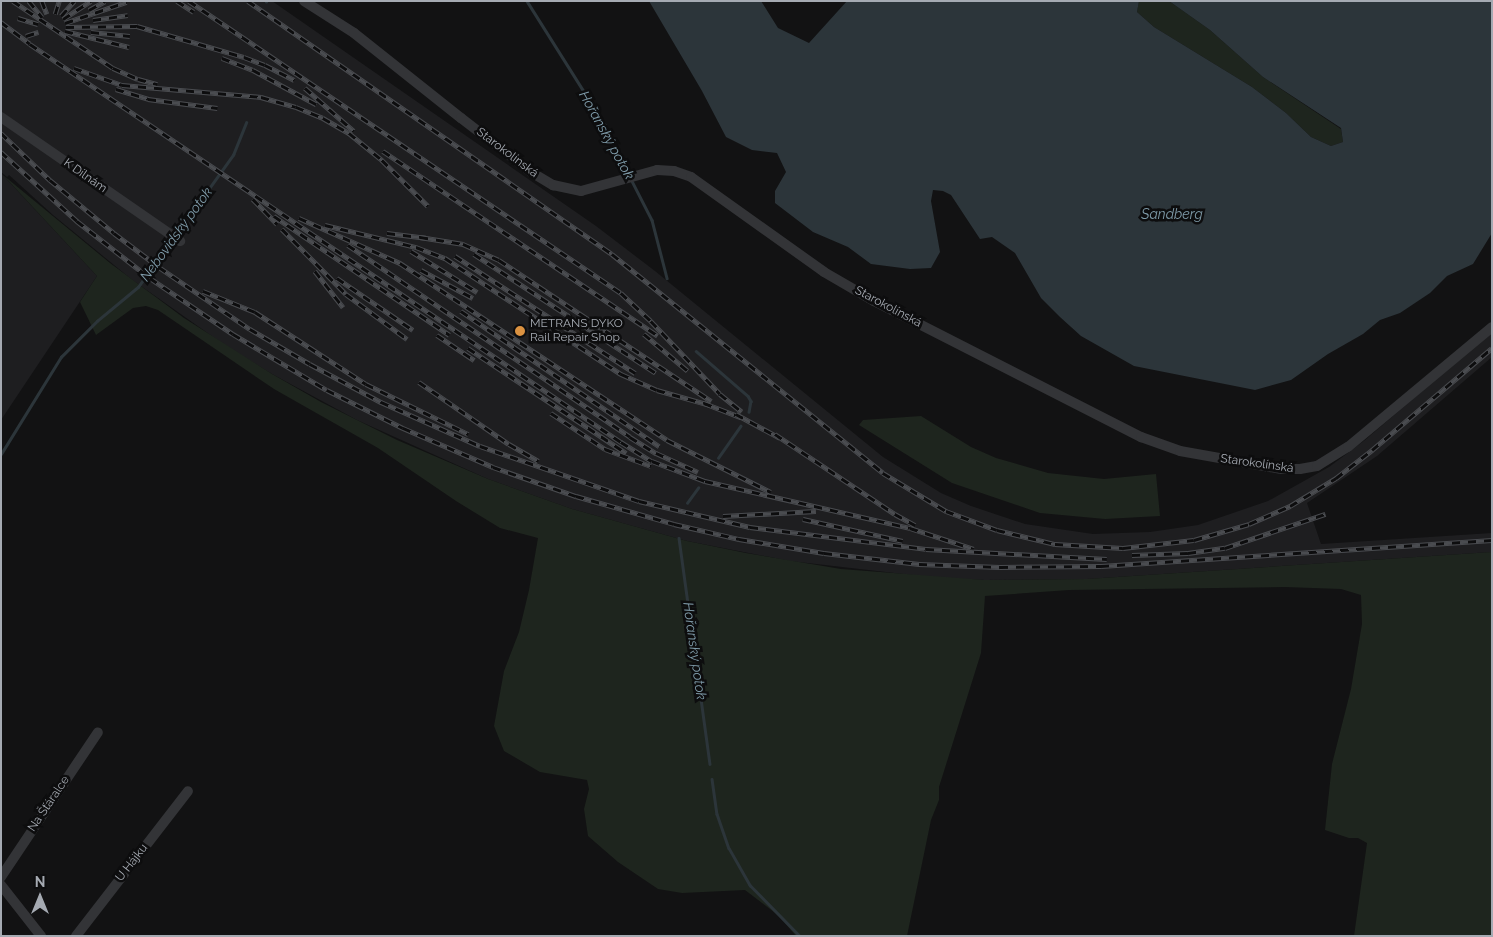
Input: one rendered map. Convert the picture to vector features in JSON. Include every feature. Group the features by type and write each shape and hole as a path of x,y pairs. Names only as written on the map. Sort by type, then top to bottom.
{"street":[{"name":"Starokolínská","path":"304,1 354,33 461,118 552,186 581,191 643,173 657,170 674,170 691,178 824,272 874,301 1161,446 1198,455 1281,468 1300,469 1318,466 1356,442 1492,327"},
{"name":"K Dílnám","path":"1,117 180,241"},
{"name":"Na Šťáralce","path":"1,876 98,732"},
{"name":"U Hájku","path":"76,936 188,791"},
{"path":"1,885 41,936"}],"shaded area":[{"path":"1,1 272,1 596,226 655,271 883,457 941,493 971,506 1025,524 1093,534 1150,532 1198,525 1268,501 1329,467 1365,440 1492,331 1492,357 1377,456 1307,503 1321,544 1492,533 1492,552 1087,579 985,580 938,578 790,561 687,541 572,509 488,479 357,420 272,374 226,346 131,279 53,215 9,175 7,177 1,172"},
{"path":"1139,1 1169,1 1210,30 1263,77 1341,129 1343,142 1331,146 1311,137 1286,113 1252,87 1154,27 1137,12"},
{"path":"1,173 97,276 1,420"},
{"path":"3,175 110,263 184,318 272,374 321,402 397,440 488,479 572,509 687,541 841,569 985,580 1087,579 1492,552 1492,936 1354,936 1367,843 1358,838 1349,838 1325,830 1332,764 1351,689 1362,624 1361,595 1341,589 1285,587 1069,590 985,596 981,653 939,787 939,800 931,820 907,936 796,936 778,915 745,890 682,893 658,889 618,862 588,836 584,809 589,789 587,780 540,772 504,751 494,726 504,671 519,632 529,590 538,538 500,528 456,501 378,448 274,389 158,310 146,306 133,308 96,335 80,302 97,276"},
{"path":"921,416 971,447 996,458 1048,473 1104,479 1156,474 1160,516 1105,519 1040,513 952,483 859,425 863,420"}],"water":[{"name":"Sandberg","path":"649,1 761,1 778,28 809,43 847,1 1139,1 1137,12 1154,27 1252,87 1286,113 1311,137 1331,146 1343,142 1341,128 1263,77 1210,30 1169,1 1492,1 1492,233 1473,264 1447,276 1430,293 1400,313 1380,320 1363,334 1328,354 1291,380 1255,390 1134,366 1081,336 1060,317 1041,298 1015,253 992,237 980,239 951,195 943,191 933,190 931,201 940,252 931,268 910,269 871,264 848,247 813,232 775,203 775,191 786,172 777,153 752,150 726,137 702,91"}],"waterway":[{"name":"Hořanský potok","path":"527,1 605,125 630,176"},
{"name":"Nebovidský potok","path":"175,236 233,155 246,122"},
{"name":"Hořanský potok","path":"632,181 652,220 667,278"},
{"name":"Nebovidský potok","path":"1,454 61,357 97,321 138,287 172,240"},
{"name":"Hořanský potok","path":"696,351 748,396 751,401 749,412"},
{"name":"Hořanský potok","path":"718,458 740,426"},
{"name":"Hořanský potok","path":"687,503 698,488"},
{"name":"Hořanský potok","path":"679,538 710,764"},
{"name":"Hořanský potok","path":"712,779 717,814 729,848 750,885 800,936"}],"railway":[{"path":"13,1 113,68 138,79 157,84"},
{"path":"29,1 42,17"},
{"path":"42,1 47,14"},
{"path":"55,14 59,1"},
{"path":"61,16 74,1"},
{"path":"63,19 91,1"},
{"path":"89,10 105,1"},
{"path":"177,1 194,12"},
{"path":"189,1 621,293 651,321 720,394 742,412"},
{"path":"248,1 612,254 883,473 946,511 997,530 1055,544 1123,548 1194,540 1249,524 1290,506 1336,478 1372,450 1492,348"},
{"path":"65,23 126,2"},
{"path":"93,20 128,15"},
{"path":"18,18 38,24"},
{"path":"1,22 30,44 652,461 705,481 910,528 974,549"},
{"path":"66,27 137,26 244,57 265,65 294,80"},
{"path":"65,31 129,47"},
{"path":"26,36 38,32"},
{"path":"91,32 130,36"},
{"path":"222,58 253,70 316,104"},
{"path":"74,68 122,85 261,97 296,107 323,118 349,133 382,160 428,206"},
{"path":"305,88 354,131"},
{"path":"116,89 148,99 217,108"},
{"path":"1,133 50,180 114,233 159,267 250,329 381,402 480,446 639,501 750,527 926,549 1107,559"},
{"path":"383,151 658,336"},
{"path":"1,152 77,221 150,278 233,334 327,390 403,428 493,467 576,496 674,524 739,539 824,553 919,564 1000,567 1101,566 1492,540"},
{"path":"253,199 277,224"},
{"path":"274,216 450,335"},
{"path":"299,218 400,263 667,440 771,492"},
{"path":"325,225 416,247 445,258 621,374 657,390 710,405"},
{"path":"282,229 346,294 407,339"},
{"path":"387,233 426,238"},
{"path":"420,237 463,244 499,260 711,401"},
{"path":"348,245 630,437 656,453 698,472"},
{"path":"411,251 477,292"},
{"path":"474,254 656,373"},
{"path":"455,256 635,373"},
{"path":"421,270 473,298"},
{"path":"315,271 343,307"},
{"path":"337,278 413,330"},
{"path":"203,291 255,312 366,384 468,434"},
{"path":"461,311 659,446"},
{"path":"644,334 688,371"},
{"path":"437,335 474,360"},
{"path":"468,348 626,453"},
{"path":"419,382 509,444 538,461"},
{"path":"704,403 741,417"},
{"path":"551,413 605,449 651,466"},
{"path":"736,414 780,438"},
{"path":"775,434 895,514 915,525"},
{"path":"723,516 816,511"},
{"path":"1132,555 1188,553 1225,548 1325,514"},
{"path":"803,519 903,541"}],"place":[{"name":"METRANS DYKO Rail Repair Shop","path":"520,331"}]}
